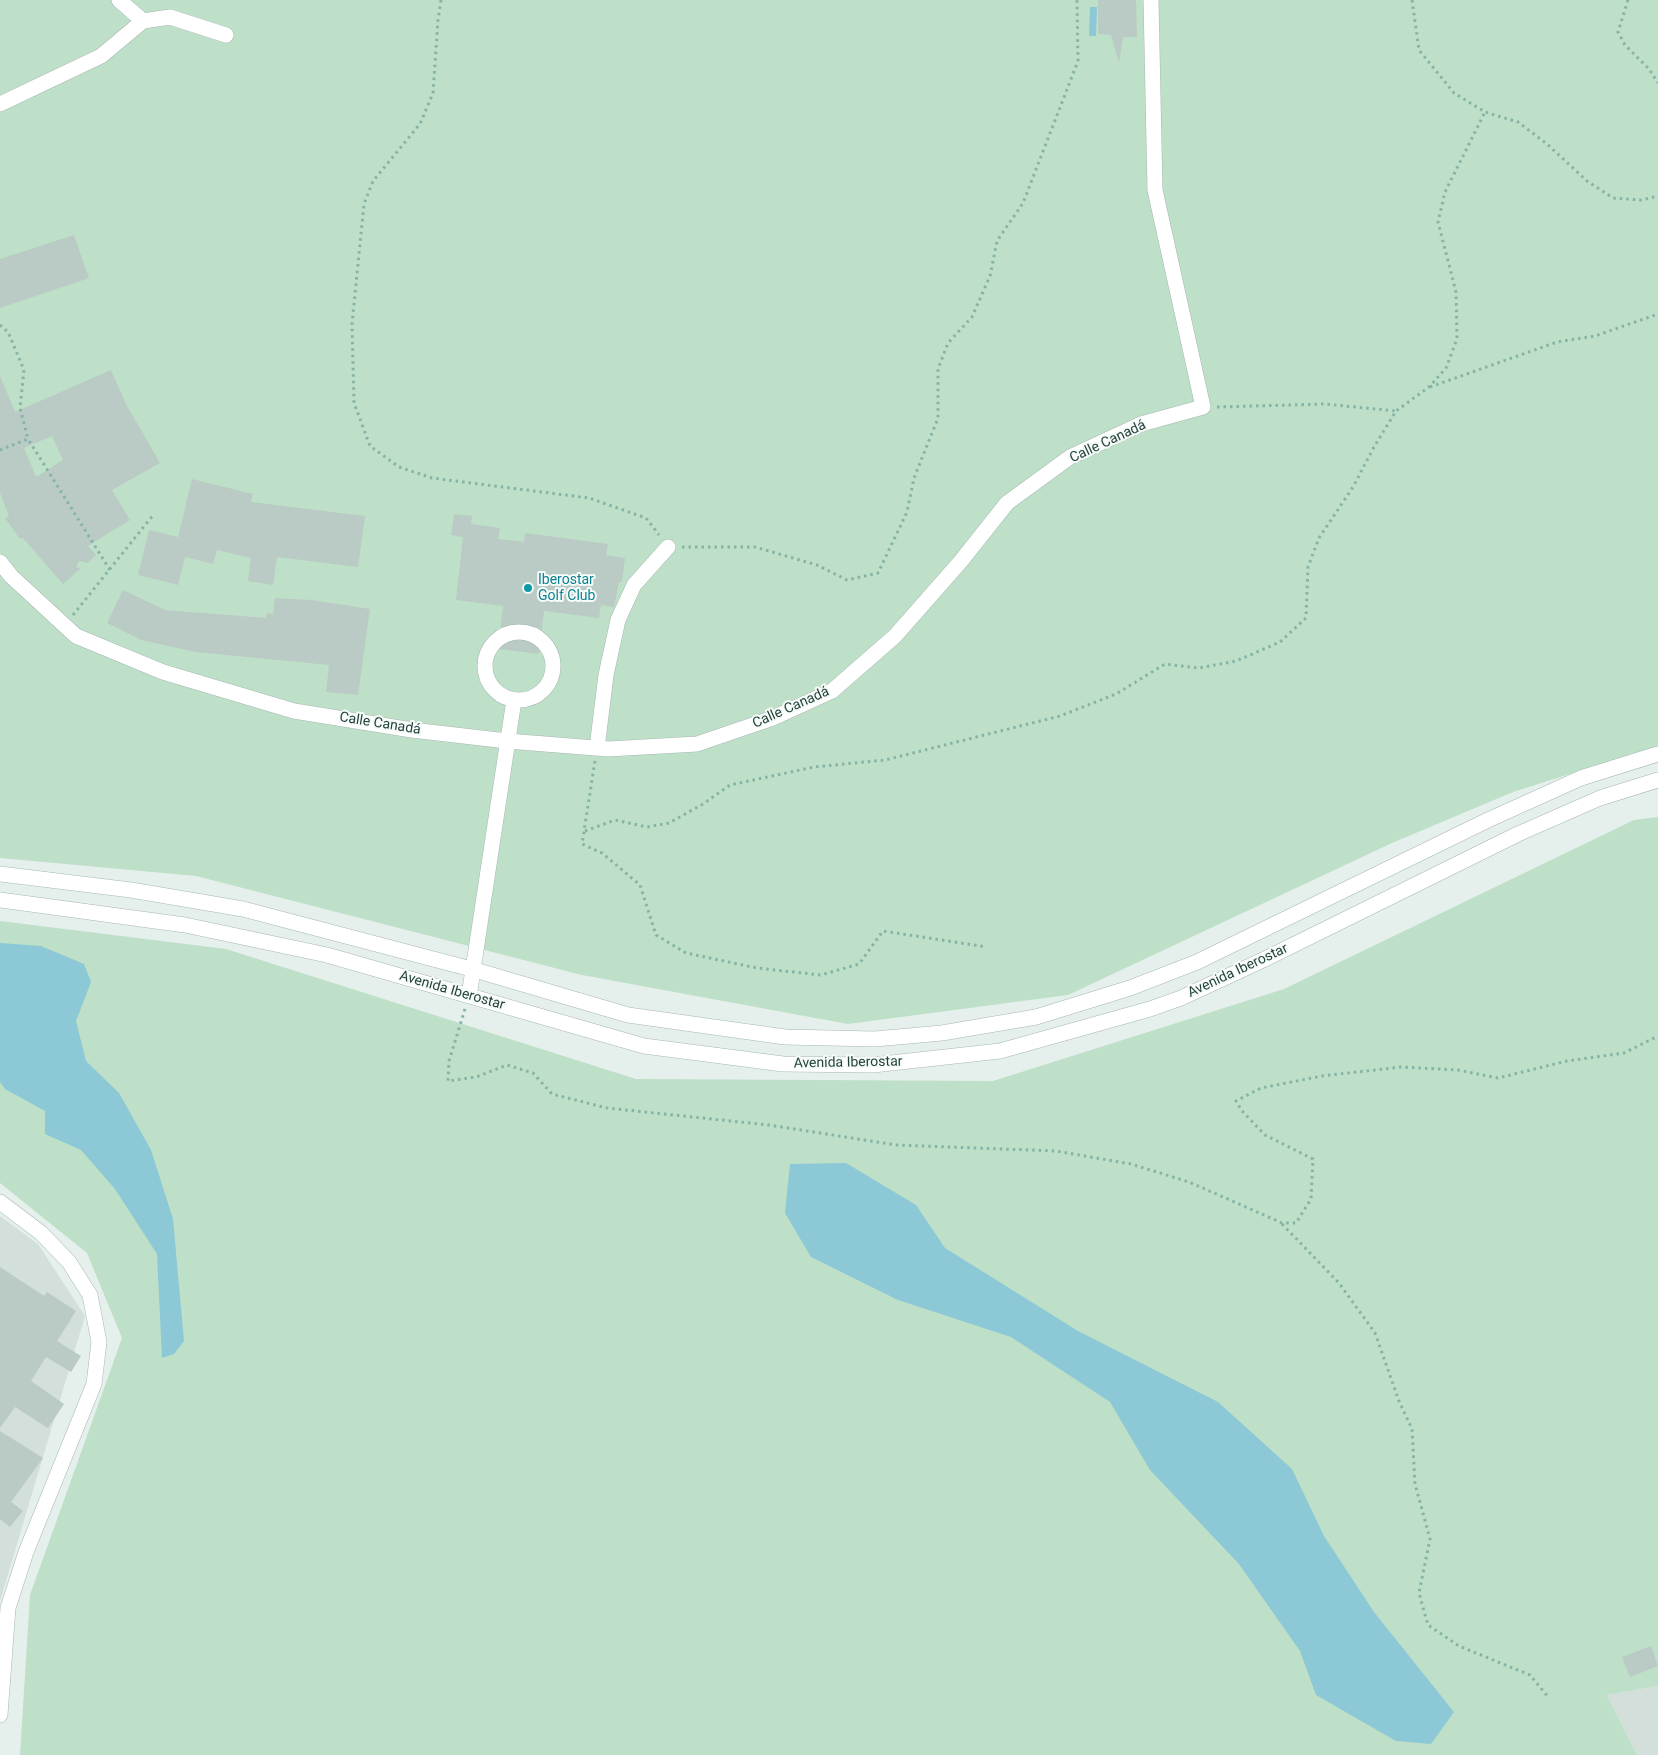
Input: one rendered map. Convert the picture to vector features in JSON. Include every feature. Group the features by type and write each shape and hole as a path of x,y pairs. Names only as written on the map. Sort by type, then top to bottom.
{"street":[{"path":"119,0 142,21"},
{"path":"1151,0 1155,190 1203,407"},
{"path":"0,104 101,56 142,21 170,17 226,35"},
{"name":"Calle Canadá","path":"0,562 11,576 76,636 163,672 294,711 507,741 597,748 697,744 773,718 832,691 895,636 1008,504 1070,458 1141,424 1203,407"},
{"path":"597,748 606,675 618,620 634,585 668,547"},
{"path":"515,631 526,632 537,637 549,650 553,666 551,678 545,688 536,696 526,700 514,700 494,690 488,681 485,660 495,640 515,631"},
{"path":"469,996 514,700"},
{"name":"Avenida Iberostar","path":"0,874 131,890 233,907 474,970 628,1015 785,1037 875,1039 942,1033 1036,1017 1130,988 1197,962 1488,820 1581,778 1658,754"},
{"name":"Avenida Iberostar","path":"0,900 185,925 255,938 327,955 644,1046 783,1064 873,1064 1000,1051 1150,1010 1182,998 1518,834 1600,798 1658,780"},
{"path":"0,1202 41,1234 69,1262 90,1295 99,1342 94,1384 26,1552 8,1608 0,1715"}],"path":[{"path":"442,0 438,20 433,93 420,124 373,181 364,204 352,324 354,404 370,446 399,467 432,478 589,498 646,518 668,547 755,547 817,565 847,580 878,572 907,512 914,478 938,418 938,369 948,343 972,317 990,276 997,241 1023,203 1078,61 1077,0"},
{"path":"1412,0 1419,50 1454,93 1485,112 1518,122 1547,144 1587,181 1613,198 1642,200 1658,196"},
{"path":"1628,0 1618,32 1625,45 1648,69 1658,83"},
{"path":"584,831 615,820 647,827 669,823 703,804 730,784 814,767 885,760 1060,716 1116,694 1165,664 1200,668 1236,661 1280,642 1306,618 1308,567 1319,538 1353,487 1374,446 1396,411 1429,387 1446,368 1457,339 1456,292 1438,222 1445,192 1485,112"},
{"path":"1429,387 1556,342 1594,336 1658,314"},
{"path":"0,325 8,332 24,370 20,408 28,439 110,570"},
{"path":"1203,407 1326,404 1396,411"},
{"path":"0,450 28,439"},
{"path":"64,625 154,514"},
{"path":"597,748 582,844 602,853 640,885 656,935 686,953 757,968 821,975 860,964 883,931 988,947"},
{"path":"469,996 449,1061 448,1082 476,1077 507,1065 533,1073 552,1094 607,1108 769,1125 896,1145 1056,1151 1122,1162 1189,1182 1282,1223 1339,1283 1374,1332 1399,1401 1412,1429 1415,1484 1430,1539 1418,1593 1428,1625 1459,1646 1530,1676 1549,1698"},
{"path":"1282,1223 1296,1223 1311,1199 1313,1159 1266,1135 1242,1111 1236,1101 1261,1088 1322,1076 1401,1067 1458,1070 1498,1078 1567,1061 1624,1053 1658,1036"}],"shaded area":[{"path":"0,1216 38,1244 85,1316 0,1601"},
{"path":"1658,1686 1658,1755 1637,1755 1607,1695"}],"green space":[{"path":"0,0 1658,0 1658,746 1513,792 1392,843 1068,995 848,1024 582,975 196,876 0,858"},
{"path":"1658,817 1658,1686 1607,1695 1637,1755 20,1755 30,1595 122,1338 87,1253 0,1183 0,921 226,949 636,1079 993,1081 1284,989 1634,820"}],"water":[{"path":"1090,7 1097,7 1096,36 1089,36"},
{"path":"0,943 41,946 84,964 91,982 76,1021 86,1061 119,1093 151,1150 173,1219 184,1341 174,1354 162,1358 157,1254 115,1189 81,1150 45,1134 45,1111 5,1089 0,1082"},
{"path":"846,1163 916,1205 945,1248 1078,1331 1218,1402 1292,1469 1324,1536 1374,1612 1454,1712 1431,1744 1396,1741 1316,1695 1300,1651 1239,1564 1150,1470 1110,1402 1011,1337 898,1300 811,1257 785,1213 790,1164"}],"building":[{"path":"1098,0 1136,0 1137,37 1123,37 1119,63 1111,35 1098,34"},
{"path":"74,235 89,278 0,308 0,259"},
{"path":"111,370 126,404 160,463 112,490 130,520 88,546 96,555 88,563 79,561 76,567 80,569 63,584 22,537 20,539 5,518 9,516 0,493 0,376 15,412","holes":["52,436 63,460 36,477 24,448"]},
{"path":"192,479 253,494 251,502 365,516 358,567 277,557 273,585 248,581 251,558 217,550 213,564 185,557 178,585 138,575 149,530 178,537"},
{"name":"Iberostar Golf Club","path":"454,514 472,516 471,524 500,528 498,539 524,542 525,533 608,544 606,555 625,558 622,582 619,582 614,607 601,605 599,618 544,611 539,654 498,649 503,606 456,600 463,537 451,535"},
{"path":"123,590 165,610 266,618 267,613 273,614 275,598 312,600 370,609 358,695 326,692 329,665 196,652 141,640 107,623"},
{"path":"0,1267 44,1296 47,1292 76,1311 57,1341 81,1356 71,1372 46,1357 31,1381 64,1404 48,1428 15,1407 0,1428"},
{"path":"0,1431 43,1458 11,1502 23,1511 10,1527 0,1519"},
{"path":"1651,1646 1658,1666 1630,1677 1622,1657"}],"place":[{"name":"Iberostar Golf Club","path":"528,588"}]}
